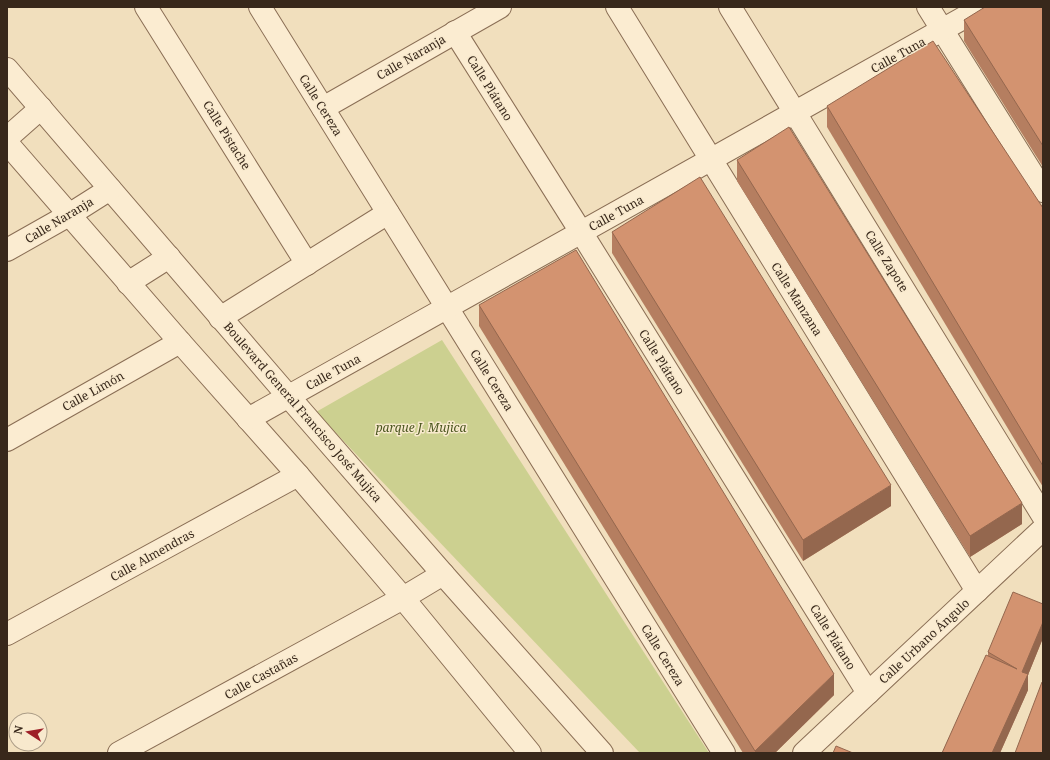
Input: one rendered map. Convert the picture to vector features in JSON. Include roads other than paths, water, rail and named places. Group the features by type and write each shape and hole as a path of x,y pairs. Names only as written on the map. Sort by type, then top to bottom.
{"street":[{"name":"Calle Pistache","path":"146,7 307,264"},
{"name":"Calle Cereza","path":"260,7 724,753"},
{"name":"Calle Naranja","path":"323,108 500,7"},
{"name":"Calle Manzana","path":"617,7 977,591"},
{"name":"Calle Zapote","path":"730,7 1043,516"},
{"path":"928,7 1043,191"},
{"name":"Calle Tuna","path":"248,419 983,7"},
{"name":"Calle Plátano","path":"455,32 868,693"},
{"name":"Boulevard General Francisco José Mujica","path":"7,68 220,318 443,574 602,753"},
{"path":"7,138 41,108"},
{"path":"7,142 128,283 298,475 403,598 530,753"},
{"name":"Calle Naranja","path":"7,250 69,215 110,189"},
{"path":"220,318 388,213"},
{"path":"128,283 169,257"},
{"name":"Calle Limón","path":"7,440 180,342"},
{"name":"Calle Almendras","path":"7,634 298,475"},
{"name":"Calle Urbano Ángulo","path":"804,753 1043,529"},
{"name":"Calle Castañas","path":"119,753 403,598 443,574"}],"park label":[{"name":"parque J. Mujica","path":"421,427"}]}
